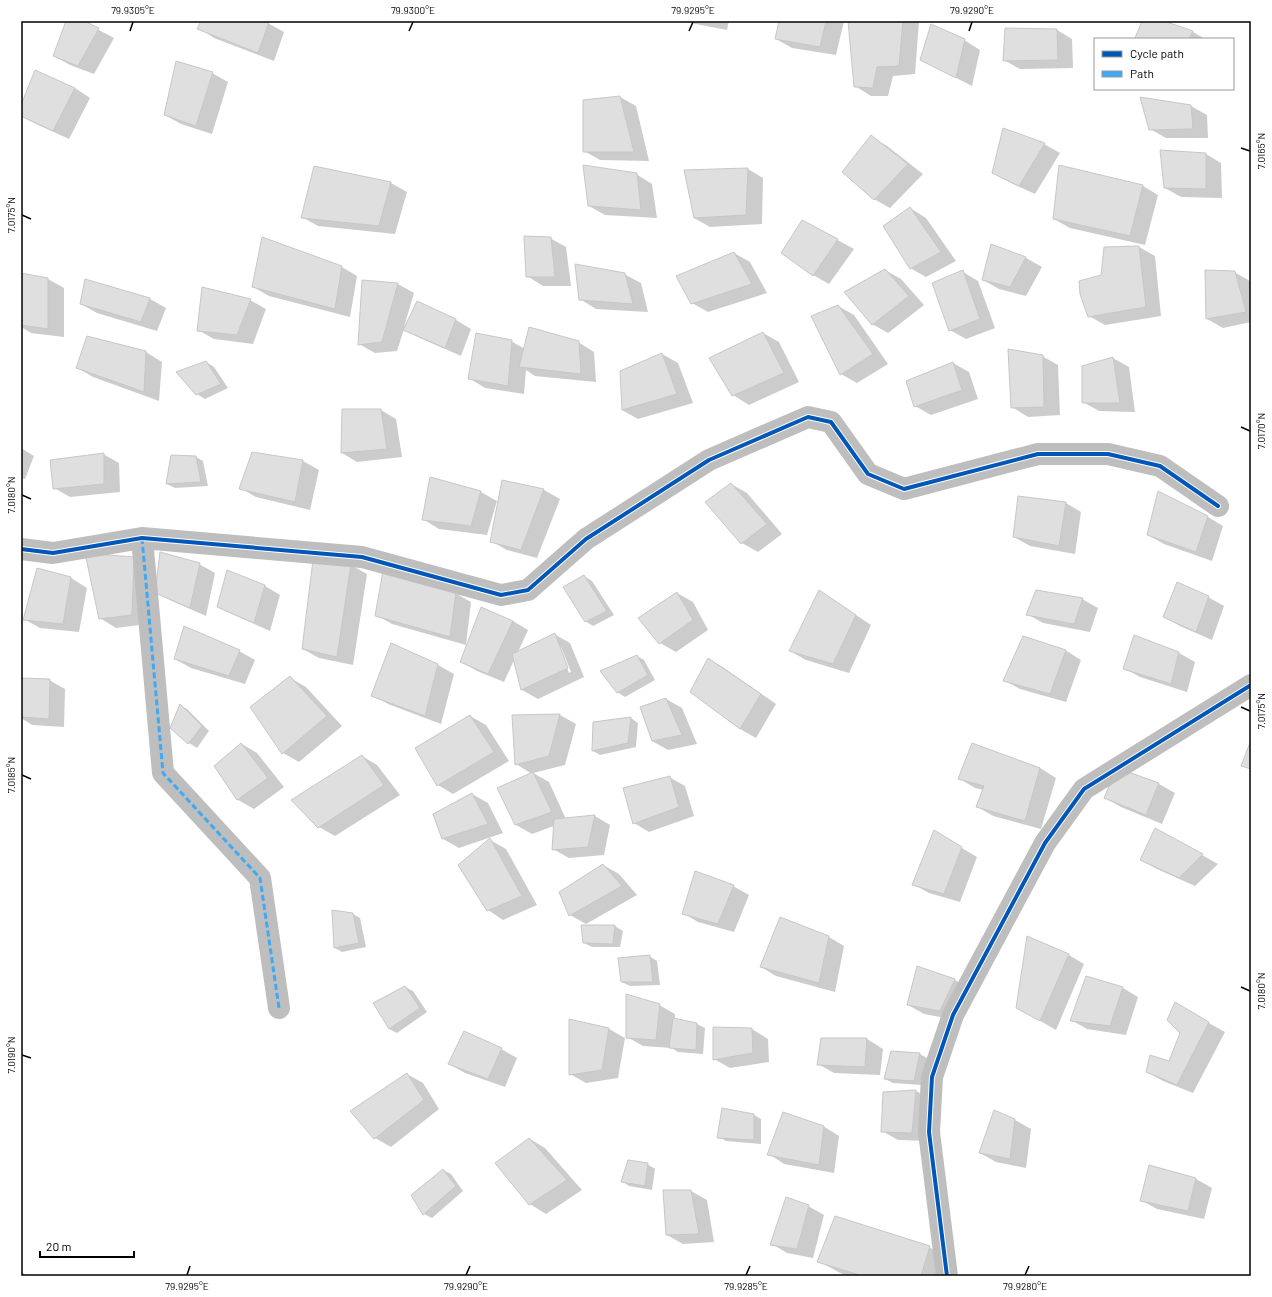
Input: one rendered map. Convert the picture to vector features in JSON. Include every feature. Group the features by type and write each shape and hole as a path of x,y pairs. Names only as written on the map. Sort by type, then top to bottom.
{"street":[{"path":"21,550 53,553 142,538 362,556 502,595 528,590 586,539 709,460 808,417 831,422 868,474 904,489 1038,454 1108,454 1160,466 1218,506"},
{"path":"142,538 163,773 260,878 279,1008"},
{"path":"947,1276 929,1132 932,1076 953,1015 1046,844 1084,789 1251,685"}],"building":[{"path":"66,21 84,21 99,28 78,66 53,56"},
{"path":"201,21 269,22 258,53 197,29"},
{"path":"779,21 826,21 820,47 775,39"},
{"path":"848,21 903,21 899,66 877,67 873,88 854,87"},
{"path":"1142,21 1164,21 1193,31 1190,38 1135,38"},
{"path":"931,24 965,39 956,78 920,60"},
{"path":"1005,28 1057,29 1058,60 1003,61"},
{"path":"176,61 213,72 196,126 164,115"},
{"path":"35,70 75,88 53,131 21,116 21,105"},
{"path":"620,96 634,152 583,152 583,100"},
{"path":"1140,97 1191,105 1193,129 1149,130"},
{"path":"1003,128 1045,143 1019,186 992,173"},
{"path":"871,135 908,164 874,200 842,172"},
{"path":"1160,150 1206,153 1206,189 1164,188"},
{"path":"583,165 637,173 641,210 588,206"},
{"path":"1059,165 1143,185 1130,236 1053,219"},
{"path":"314,166 391,182 379,226 301,218"},
{"path":"748,168 746,215 694,218 684,170"},
{"path":"910,207 941,252 910,269 883,226"},
{"path":"802,220 838,239 813,276 781,253"},
{"path":"524,236 551,237 555,277 526,277"},
{"path":"262,237 342,266 335,309 252,287"},
{"path":"991,244 1026,257 1010,287 982,280"},
{"path":"1139,246 1146,307 1088,317 1080,294 1079,281 1101,275 1104,247"},
{"path":"734,252 752,284 691,304 676,276"},
{"path":"575,264 625,273 633,304 579,300"},
{"path":"885,269 909,296 872,325 844,292"},
{"path":"963,270 980,319 949,331 932,283"},
{"path":"1205,270 1235,271 1246,312 1206,319"},
{"path":"21,273 48,278 48,329 21,325"},
{"path":"85,279 150,298 141,322 80,304"},
{"path":"362,280 398,283 382,342 358,345"},
{"path":"202,287 251,299 237,335 197,331"},
{"path":"417,301 456,319 445,348 403,330"},
{"path":"838,305 873,354 840,375 811,316"},
{"path":"529,327 579,341 581,374 519,367"},
{"path":"763,332 784,373 732,396 709,358"},
{"path":"476,333 512,340 508,386 468,379"},
{"path":"87,336 146,351 144,392 76,368"},
{"path":"1008,349 1043,355 1044,407 1011,408"},
{"path":"662,353 677,394 622,410 620,371"},
{"path":"1113,357 1120,403 1082,403 1082,366"},
{"path":"206,361 221,384 196,395 176,372"},
{"path":"953,362 962,390 914,407 906,381"},
{"path":"342,409 381,409 387,449 341,453"},
{"path":"252,452 303,460 295,502 239,489"},
{"path":"104,453 104,484 53,489 50,460"},
{"path":"171,455 196,456 201,482 166,484"},
{"path":"430,477 481,491 471,526 422,520"},
{"path":"502,480 544,489 521,550 490,542"},
{"path":"731,483 767,524 741,544 705,502"},
{"path":"1158,491 1208,516 1196,552 1147,535"},
{"path":"1018,496 1066,502 1059,546 1013,537"},
{"path":"160,552 200,563 190,608 155,593"},
{"path":"85,553 134,557 132,615 99,619"},
{"path":"313,560 351,564 337,657 302,649"},
{"path":"37,568 71,577 63,624 23,620"},
{"path":"227,570 265,585 254,623 217,607"},
{"path":"383,571 456,592 450,637 375,616"},
{"path":"584,575 607,611 585,622 563,587"},
{"path":"1177,582 1209,596 1196,632 1163,617"},
{"path":"819,590 856,615 833,664 789,651"},
{"path":"1036,590 1083,598 1074,624 1026,615"},
{"path":"677,592 693,620 659,644 638,618"},
{"path":"481,607 513,621 488,674 460,662"},
{"path":"184,626 240,650 229,676 174,659"},
{"path":"555,633 568,668 521,690 512,654"},
{"path":"1134,635 1179,652 1171,684 1123,669"},
{"path":"1023,636 1066,650 1050,694 1003,681"},
{"path":"391,643 438,664 425,716 371,696"},
{"path":"637,655 648,675 617,693 600,671"},
{"path":"708,658 761,694 740,729 690,692"},
{"path":"290,676 327,716 282,754 250,707"},
{"path":"21,678 50,679 49,719 21,717"},
{"path":"666,698 682,735 652,741 640,707"},
{"path":"180,704 202,726 188,744 170,728"},
{"path":"560,714 549,756 515,765 512,715"},
{"path":"470,715 494,752 437,786 415,748"},
{"path":"631,717 628,743 592,751 593,722"},
{"path":"1251,740 1251,769 1241,766"},
{"path":"241,743 268,778 237,800 214,766"},
{"path":"972,743 1040,768 1025,821 976,807 984,786 958,779"},
{"path":"362,755 384,785 318,828 291,800"},
{"path":"1117,768 1159,783 1146,815 1104,798"},
{"path":"533,772 552,812 515,825 497,788"},
{"path":"670,776 679,807 633,824 623,788"},
{"path":"472,793 488,824 442,839 433,814"},
{"path":"595,815 588,847 552,850 554,819"},
{"path":"1155,828 1203,854 1179,878 1140,860"},
{"path":"934,830 962,847 944,894 912,885"},
{"path":"490,838 522,896 487,911 458,865"},
{"path":"603,864 622,886 569,916 559,892"},
{"path":"695,871 734,885 718,924 682,914"},
{"path":"332,910 353,913 359,943 334,948"},
{"path":"780,917 829,936 819,983 760,967"},
{"path":"581,925 615,925 613,944 583,943"},
{"path":"1027,936 1069,954 1040,1021 1016,1008"},
{"path":"650,955 653,982 621,982 618,958"},
{"path":"917,966 955,979 940,1011 907,1005"},
{"path":"1086,976 1123,987 1110,1026 1070,1021"},
{"path":"405,986 420,1008 389,1029 373,1003"},
{"path":"626,994 660,1004 656,1040 626,1038"},
{"path":"1175,1002 1209,1022 1177,1085 1146,1072 1150,1055 1169,1061 1180,1033 1167,1020"},
{"path":"673,1018 697,1023 696,1050 669,1048"},
{"path":"569,1019 609,1028 602,1070 569,1075"},
{"path":"713,1027 752,1028 753,1053 713,1060"},
{"path":"464,1031 502,1048 488,1079 448,1064"},
{"path":"821,1038 867,1038 865,1067 817,1065"},
{"path":"891,1051 920,1053 914,1081 884,1079"},
{"path":"407,1073 424,1100 374,1139 350,1111"},
{"path":"916,1090 912,1133 881,1132 883,1092"},
{"path":"722,1108 754,1114 754,1140 717,1138"},
{"path":"994,1110 1015,1119 1010,1159 979,1153"},
{"path":"783,1112 824,1126 819,1165 767,1155"},
{"path":"529,1138 567,1180 529,1205 495,1163"},
{"path":"628,1160 648,1163 645,1186 621,1182"},
{"path":"1149,1165 1196,1178 1188,1211 1140,1201"},
{"path":"443,1169 456,1186 423,1215 411,1195"},
{"path":"663,1190 691,1190 699,1234 666,1235"},
{"path":"786,1197 809,1205 797,1249 770,1245"},
{"path":"835,1216 930,1246 921,1276 863,1276 817,1262"}],"marked path":[{"path":"142,538 163,773 260,878 279,1008"}],"cycle path":[{"path":"21,549 53,553 142,538 362,557 501,595 528,590 586,539 709,460 808,417 831,422 868,474 904,489 1038,454 1108,454 1160,466 1218,506"},
{"path":"947,1276 929,1132 932,1077 953,1015 1045,843 1084,789 1251,685"}]}
